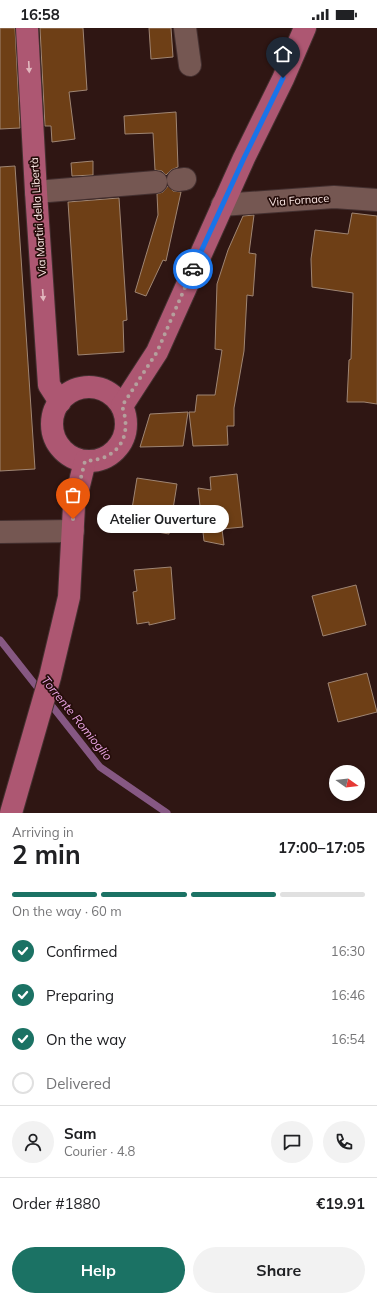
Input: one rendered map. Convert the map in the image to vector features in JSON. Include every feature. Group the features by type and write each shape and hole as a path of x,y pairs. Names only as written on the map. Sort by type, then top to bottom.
{"main road":[{"name":"Via Martiri della Libertà","path":"27,28 49,385 60,402"},
{"path":"122,406 157,352 222,205 283,78 305,28"},
{"path":"92,387 104,390 114,396 122,406 126,417 126,428 123,440 117,450 108,457 96,461 85,461 74,458 65,452 58,444 53,434 52,423 60,402 69,394 80,388 92,387"},
{"path":"11,813 50,677 69,597 74,506 85,461"}],"street":[{"path":"185,28 190,65"},
{"path":"36,192 156,182"},
{"name":"Via Fornace","path":"222,205 334,197 377,200"},
{"path":"0,532 73,531"}],"building":[{"path":"0,28 15,28 20,128 0,129"},
{"path":"40,28 83,28 87,90 69,92 75,139 52,142 51,126 45,126"},
{"path":"149,28 171,28 173,57 151,59"},
{"path":"176,112 178,167 171,170 166,175 162,171 155,170 153,133 125,134 124,116"},
{"path":"93,161 93,175 72,176 71,163"},
{"path":"15,166 35,469 0,471 0,167"},
{"path":"168,186 173,191 181,192 166,261 163,260 146,296 135,292 158,215 157,194 163,192"},
{"path":"119,198 127,320 123,321 124,352 78,355 68,202"},
{"path":"352,213 377,216 377,404 347,402 349,360 351,359 353,293 312,287 311,259 315,230 348,234"},
{"path":"254,215 249,253 256,254 253,296 247,295 244,351 234,408 234,426 227,426 228,445 193,446 189,412 195,412 197,395 215,395 222,350 215,349 217,284 228,250 243,216"},
{"path":"188,412 183,446 140,447 150,414"},
{"path":"237,474 243,527 222,529 224,545 204,541 198,488 211,490 210,477"},
{"path":"137,478 177,484 169,534 129,527"},
{"path":"171,567 175,619 149,625 149,622 137,624 133,592 137,591 134,570"},
{"path":"356,585 366,625 323,636 312,596"},
{"path":"367,673 377,712 338,722 328,683"}],"waterway":[{"name":"Torrente Romioglio","path":"0,640 41,692"},
{"name":"Torrente Romioglio","path":"48,701 100,767 167,813"}],"way so far":[{"path":"73,519 74,506 85,461 96,461 108,457 117,450 123,440 126,428 126,417 122,406 157,352 193,269"}],"place":[{"name":"Atelier Ouverture","path":"73,519"}],"route":[{"path":"193,269 283,78"}]}
